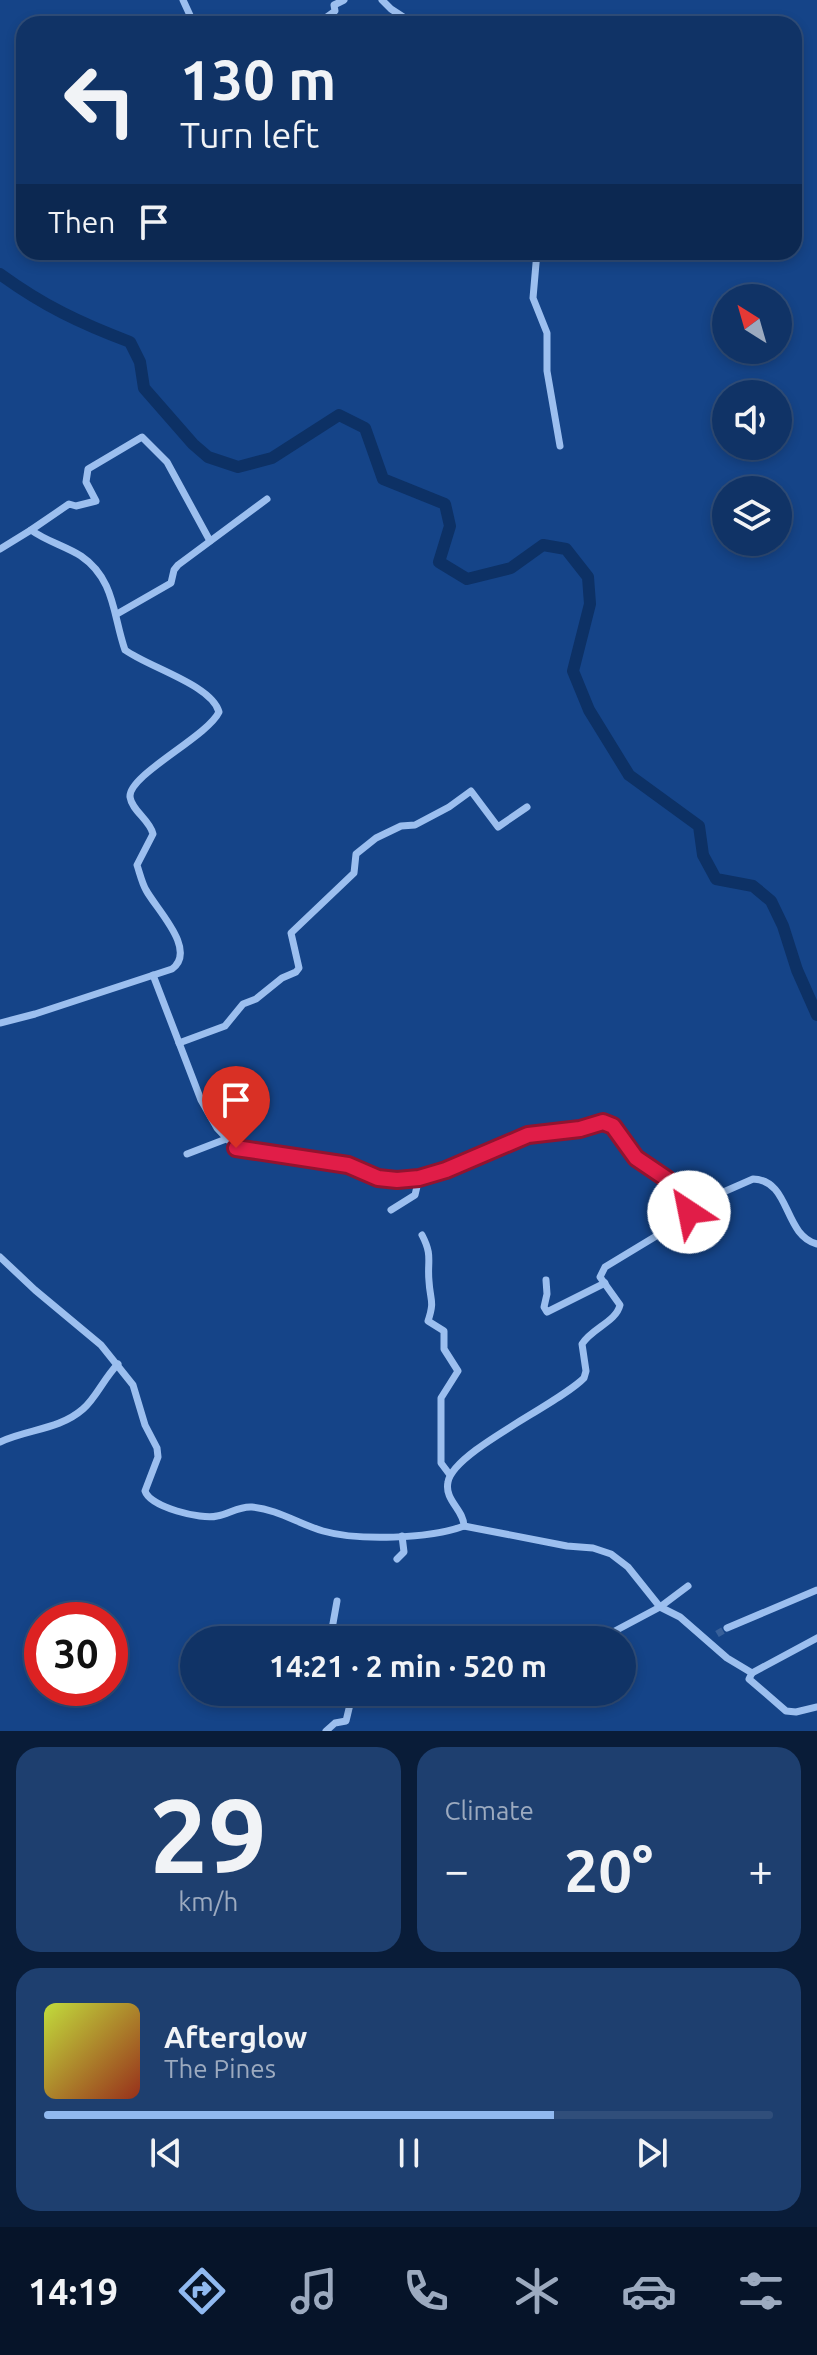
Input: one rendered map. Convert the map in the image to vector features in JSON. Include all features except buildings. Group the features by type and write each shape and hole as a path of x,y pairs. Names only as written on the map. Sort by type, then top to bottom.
{"street":[{"path":"328,16 335,11 334,5 344,0"},
{"path":"382,0 402,16"},
{"path":"536,260 533,298 547,333 547,371 560,446"},
{"path":"0,549 69,504 76,506 96,501 86,484 88,469 142,437 167,462 210,541"},
{"path":"117,614 171,583 178,565 267,499"},
{"path":"0,1023 172,969 180,962 172,928 143,887 137,865 153,834 149,822 133,805 130,793 153,769 207,729 219,712 218,706 209,697 125,650 109,589 94,567 80,555 31,530"},
{"path":"179,1043 225,1026 243,1004 256,999 282,978 299,970 291,933 354,873 356,854 373,839 401,826 415,825 471,791 498,827 527,807"},
{"path":"153,975 201,1100 226,1139 236,1148 348,1165 378,1178 419,1178 470,1162 528,1135 580,1129 603,1122 613,1126 636,1158 667,1179 687,1208 686,1218 605,1267 600,1277 620,1305 613,1317 582,1344 586,1371 584,1378 472,1453 450,1475 447,1489 464,1519 464,1526"},
{"path":"187,1154 226,1139"},
{"path":"391,1210 415,1194 419,1178"},
{"path":"687,1208 753,1179 761,1179 772,1185 799,1234 817,1244"},
{"path":"422,1235 431,1257 428,1279 434,1302 429,1323 444,1331 443,1348 458,1371 441,1398 441,1463 450,1475"},
{"path":"0,1257 101,1345 133,1385 145,1425 157,1448 158,1457 145,1491 151,1501 208,1517 249,1506 324,1531 402,1536 439,1533 464,1526 603,1551 621,1560 660,1607 680,1617 727,1658 752,1673"},
{"path":"546,1280 544,1307 547,1312 605,1283"},
{"path":"0,1442 71,1418 93,1399 101,1382 118,1364"},
{"path":"397,1559 404,1552 402,1536"},
{"path":"624,1626 660,1607 688,1586"},
{"path":"727,1628 817,1590"},
{"path":"333,1626 337,1601"},
{"path":"709,1641 717,1634"},
{"path":"817,1638 752,1673 749,1679 786,1711 817,1707"},
{"path":"326,1731 335,1723 346,1721 350,1706"}],"waterway":[{"path":"0,274 63,313 130,342 140,362 144,388 208,457 238,467 272,458 339,415 365,428 383,479 445,504 450,526 439,562 467,579 511,568 543,545 566,549 588,577 590,604 573,671 589,710 629,775 699,826 703,855 716,879 753,886 771,901 817,1015"}],"tunnel":[{"path":"717,1634 727,1628"}],"route":[{"path":"236,1148 348,1165 378,1178 397,1180 419,1178 470,1162 528,1135 558,1133 603,1122 613,1126 636,1158 667,1179 689,1212"}]}
